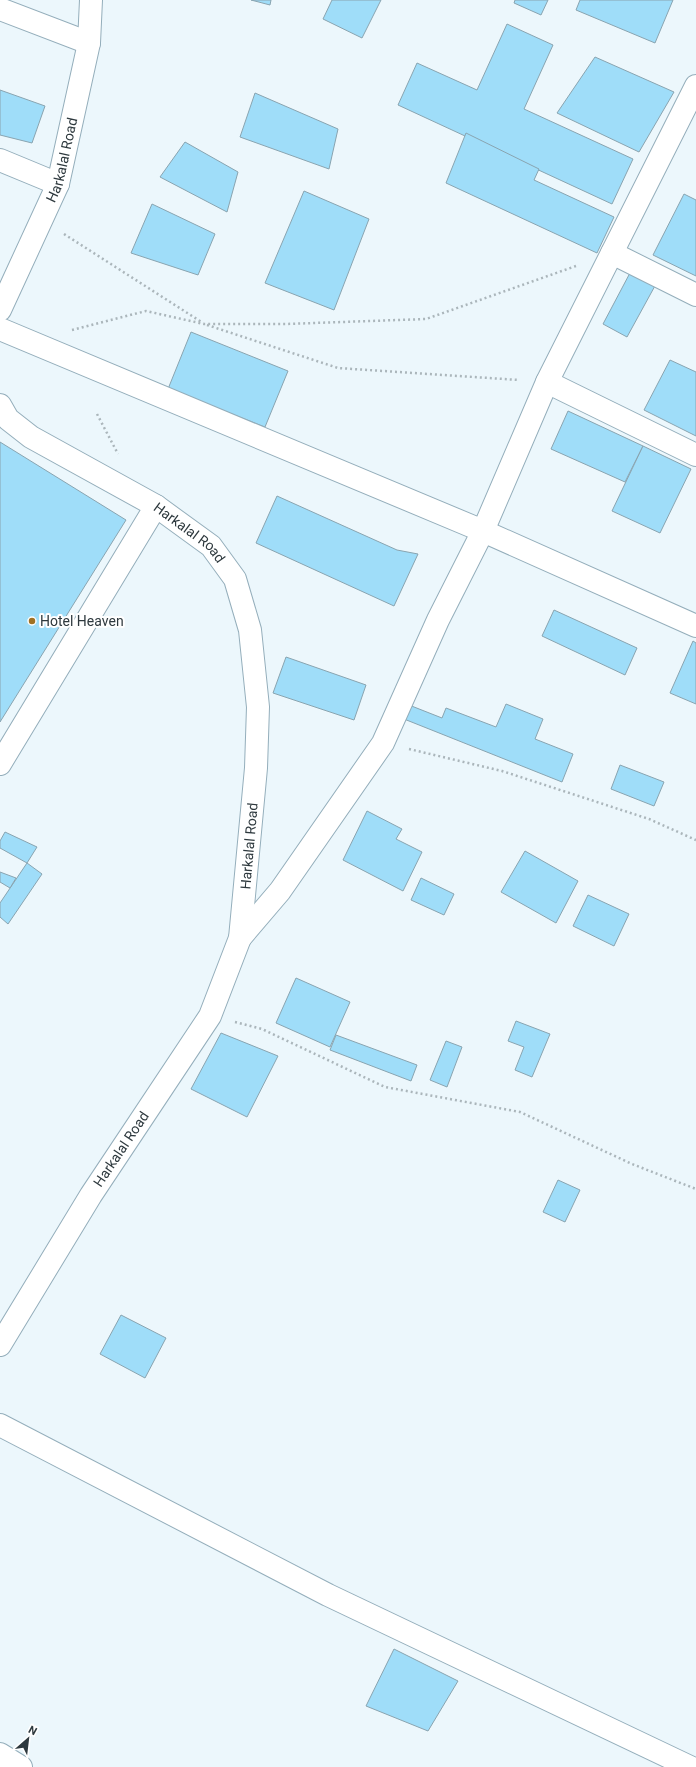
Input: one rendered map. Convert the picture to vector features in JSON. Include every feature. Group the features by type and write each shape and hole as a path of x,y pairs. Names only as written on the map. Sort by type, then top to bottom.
{"street":[{"name":"Harkalal Road","path":"0,310 58,184 89,43 91,0"},
{"path":"0,9 89,43"},
{"path":"240,938 280,891 383,743 438,620 483,531 547,382 696,86"},
{"path":"0,160 58,184"},
{"path":"612,253 696,294"},
{"path":"0,329 483,531 696,626"},
{"path":"547,382 696,455"},
{"name":"Harkalal Road","path":"0,405 8,419 31,437 156,506 211,546 234,579 250,630 258,715 256,768 240,938 210,1016 91,1195 0,1345"},
{"path":"0,764 156,506"},
{"path":"0,1425 328,1596 690,1767"},
{"path":"0,1754 21,1767"}],"path":[{"path":"42,219 204,324 286,324 426,319 612,253"},
{"path":"29,342 146,311 204,324 338,368 547,382"},
{"path":"383,743 502,771 649,819 696,840"},
{"path":"210,1016 262,1029 385,1087 520,1112 632,1164 696,1189"}],"building":[{"path":"251,0 271,0 270,5"},
{"path":"332,0 381,0 362,38 323,19"},
{"path":"515,0 548,0 541,15 514,3"},
{"path":"580,0 673,0 655,43 576,10"},
{"path":"507,24 553,45 524,109 633,159 612,204 398,105 417,63 477,90"},
{"path":"595,57 674,92 639,152 557,113"},
{"path":"0,90 45,106 32,143 0,135"},
{"path":"255,93 338,129 329,169 240,137"},
{"path":"466,133 539,169 534,180 614,217 597,253 446,183"},
{"path":"185,142 238,172 227,212 160,177"},
{"path":"304,191 369,219 334,310 265,283"},
{"path":"684,194 696,200 696,276 653,255"},
{"path":"152,204 215,234 198,275 131,253"},
{"path":"631,271 656,284 627,337 603,324"},
{"path":"191,332 288,371 265,427 168,389"},
{"path":"670,360 696,372 696,436 644,410"},
{"path":"568,411 643,446 625,482 551,449"},
{"name":"Hotel Heaven","path":"0,442 126,520 0,722"},
{"path":"643,446 691,469 660,533 612,511"},
{"path":"277,496 397,550 418,554 394,606 256,543"},
{"path":"554,610 637,648 625,675 542,636"},
{"path":"693,641 696,643 696,704 670,693"},
{"path":"286,657 366,685 354,720 273,693"},
{"path":"506,704 543,719 535,739 573,754 562,782 404,719 409,705 442,718 446,708 496,727"},
{"path":"620,765 664,782 654,806 611,789"},
{"path":"367,811 402,829 396,839 422,852 403,891 343,860"},
{"path":"5,832 37,847 27,863 0,848 0,841"},
{"path":"525,851 578,881 556,923 501,892"},
{"path":"27,863 42,874 8,924 0,917 0,903"},
{"path":"0,872 16,878 10,888 0,882"},
{"path":"421,878 454,894 444,915 411,900"},
{"path":"588,895 629,914 614,946 573,926"},
{"path":"296,978 350,1002 330,1047 276,1023"},
{"path":"516,1021 550,1034 532,1077 515,1070 524,1047 508,1041"},
{"path":"221,1033 278,1056 247,1117 191,1089"},
{"path":"336,1035 417,1065 411,1081 330,1050"},
{"path":"446,1041 462,1047 447,1087 430,1080"},
{"path":"558,1180 580,1190 565,1222 543,1212"},
{"path":"121,1315 166,1338 145,1378 100,1354"},
{"path":"394,1649 458,1681 428,1731 366,1706"}],"place":[{"name":"Hotel Heaven","path":"32,621"}]}
